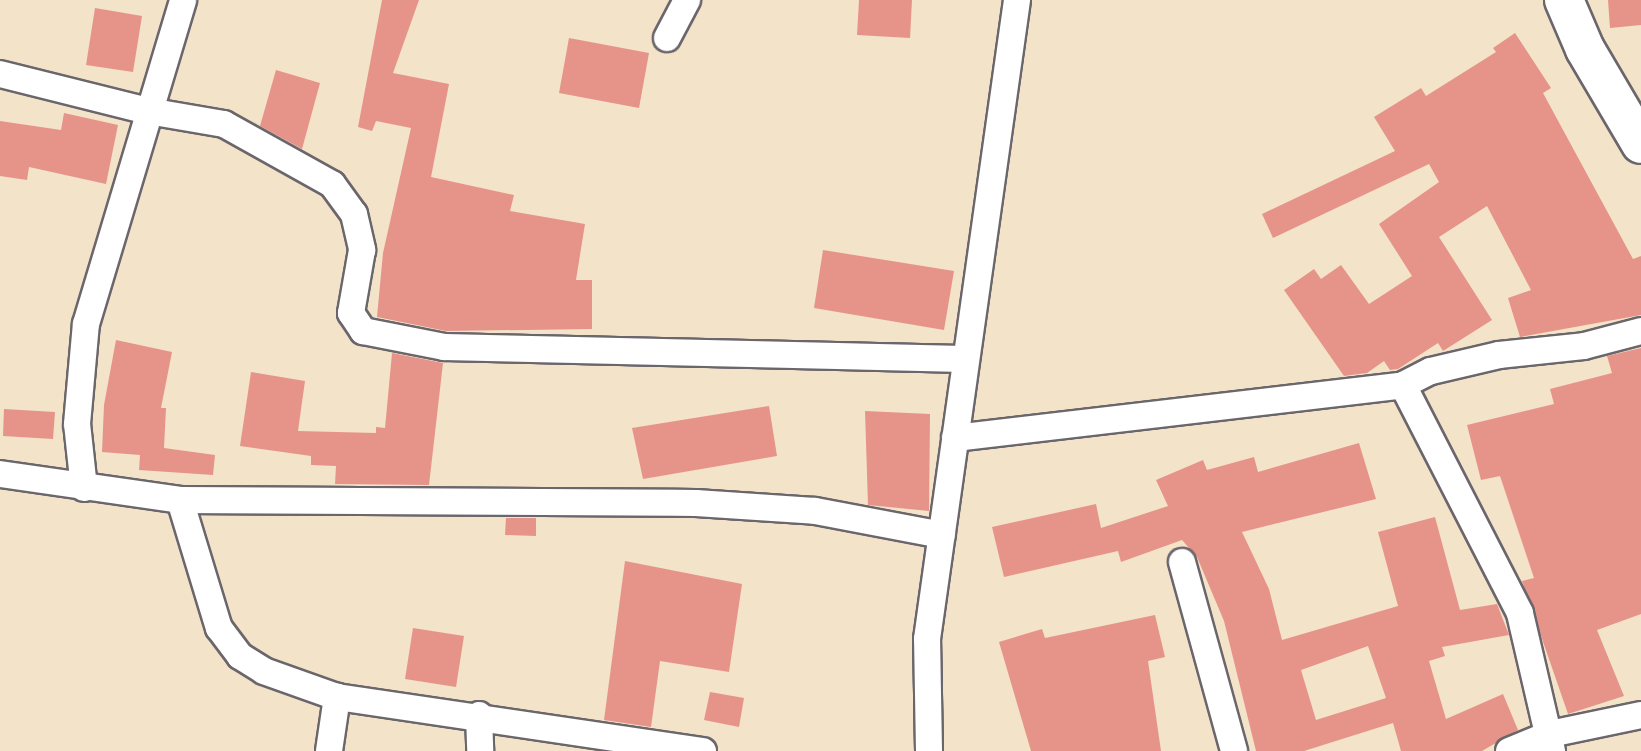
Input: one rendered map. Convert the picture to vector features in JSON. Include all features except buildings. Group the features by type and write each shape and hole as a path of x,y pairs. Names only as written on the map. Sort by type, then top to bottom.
{"street":[{"path":"84,488 77,424 86,324 183,0"},
{"path":"667,38 687,0"},
{"path":"929,751 927,639 964,359 1017,0"},
{"path":"1564,0 1585,49 1641,144"},
{"path":"0,74 148,111 224,124 332,184 354,214 362,250 351,313 363,331 444,347 964,359"},
{"path":"955,438 1403,385 1431,371 1499,355 1584,346 1641,331"},
{"path":"1403,385 1520,613 1551,742"},
{"path":"0,474 180,500 696,503 815,511 942,535"},
{"path":"180,500 219,628 240,656 295,684 337,697 479,715 703,751"},
{"path":"1182,562 1234,751"},
{"path":"329,751 337,697"},
{"path":"479,715 480,751"},
{"path":"1509,751 1641,715"}]}
